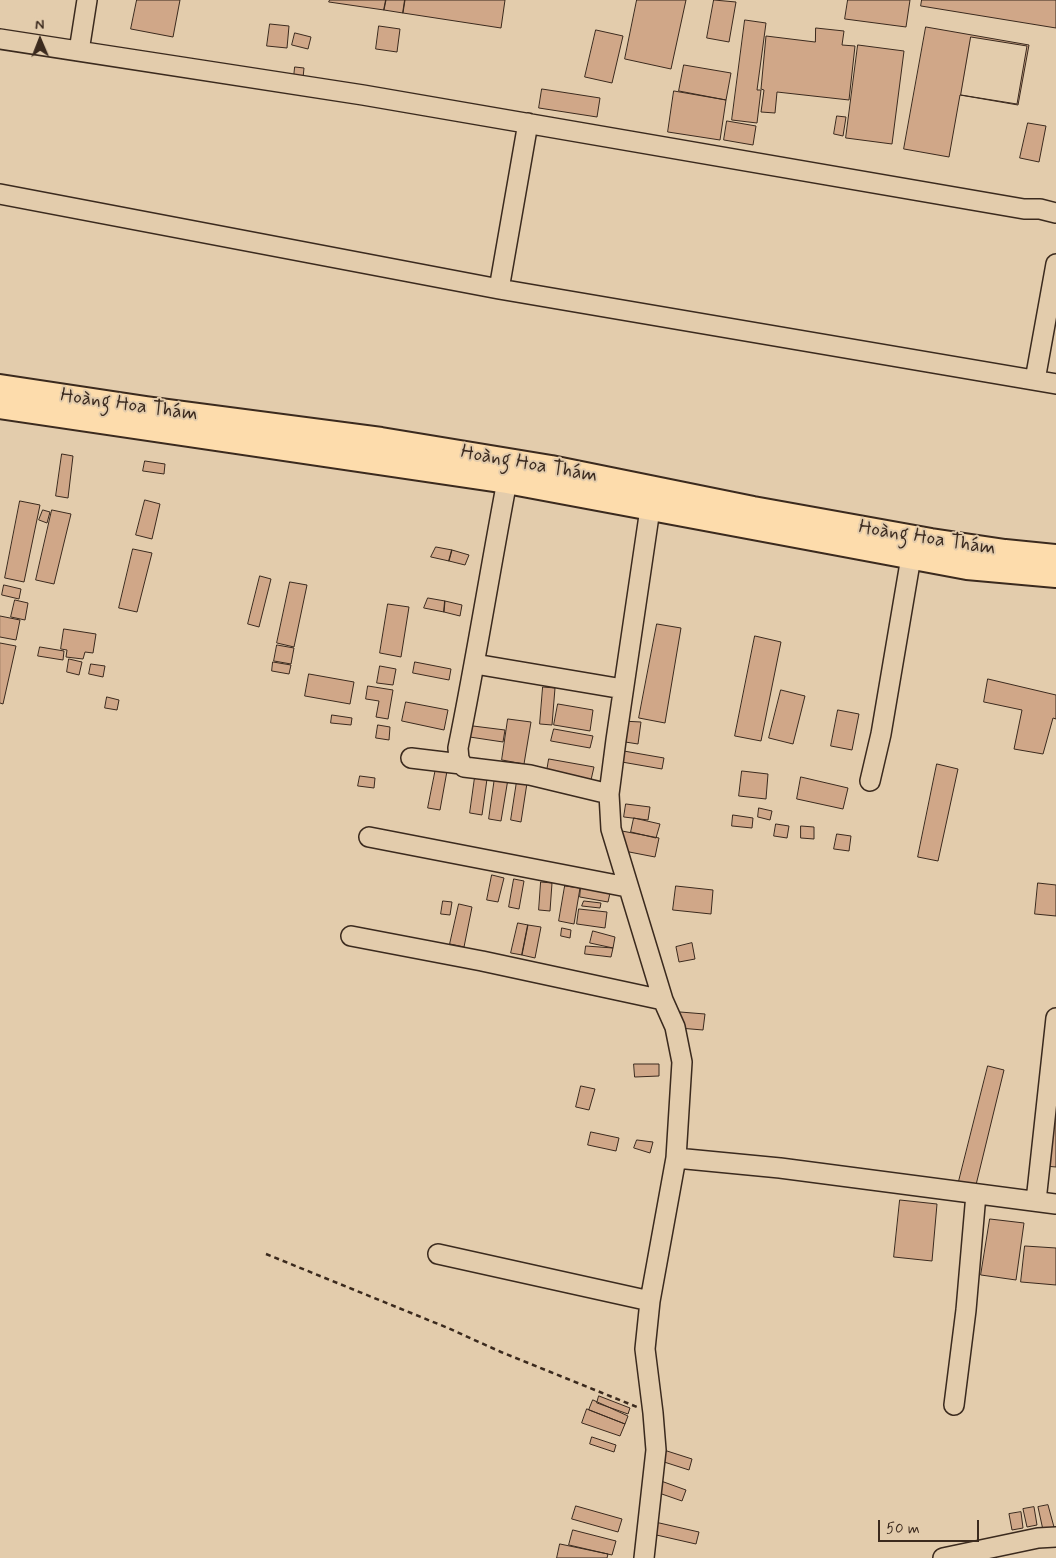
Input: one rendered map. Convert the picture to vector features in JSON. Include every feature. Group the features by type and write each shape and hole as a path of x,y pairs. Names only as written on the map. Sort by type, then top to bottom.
{"main road":[{"name":"Hoàng Hoa Thám","path":"0,388 156,410 379,451 507,481 967,567 1056,575"},
{"name":"Hoàng Hoa Thám","path":"0,406 379,451 551,468 753,509 932,541 1005,552 1056,557"}],"street":[{"path":"79,51 87,0"},
{"path":"0,39 528,123 1014,208 1040,209 1056,213"},
{"path":"499,289 528,123"},
{"path":"0,194 499,289 1056,384"},
{"path":"1034,380 1056,264"},
{"path":"507,481 489,575 475,664 458,748 458,759 464,767 530,775 609,794"},
{"path":"644,1558 656,1450 654,1413 645,1349 650,1301 676,1158 682,1062 675,1027 663,1000 627,887 611,829 609,794 650,509"},
{"path":"870,781 911,557"},
{"path":"475,664 623,689"},
{"path":"410,758 461,764"},
{"path":"369,837 627,887"},
{"path":"351,936 482,961 663,1000"},
{"path":"1036,1201 1056,1018"},
{"path":"676,1158 780,1168 1056,1204"},
{"path":"954,1405 966,1310 976,1194"},
{"path":"438,1254 650,1301"},
{"path":"943,1558 1038,1538 1056,1537"}],"path":[{"path":"266,1254 448,1328 501,1352 654,1413"}],"building":[{"path":"137,0 180,0 173,37 131,29"},
{"path":"330,0 386,0 384,10 329,2"},
{"path":"386,0 405,0 403,13 384,10"},
{"path":"405,0 505,0 501,28 403,13"},
{"path":"637,0 686,0 671,69 625,59"},
{"path":"714,0 736,2 729,42 707,38"},
{"path":"848,0 910,0 906,27 845,19"},
{"path":"922,0 1056,0 1056,28 921,6"},
{"path":"745,20 766,23 757,90 761,90 757,123 732,120"},
{"path":"270,24 289,26 287,48 267,46"},
{"path":"379,26 400,29 397,52 376,49"},
{"path":"926,27 1029,45 1018,105 960,95 949,157 904,149"},
{"path":"816,28 844,31 842,45 855,46 849,100 777,92 775,113 761,112 764,90 761,89 766,36 815,42"},
{"path":"596,30 623,36 612,83 585,77"},
{"path":"295,33 311,37 308,49 292,45"},
{"path":"971,37 1027,46 1017,104 961,95"},
{"path":"858,45 904,51 892,144 846,138"},
{"path":"684,65 731,73 726,100 679,91"},
{"path":"295,67 304,68 303,78 294,77"},
{"path":"542,89 600,98 597,117 539,108"},
{"path":"674,91 726,100 720,140 668,132"},
{"path":"837,116 846,117 843,136 834,134"},
{"path":"727,121 756,126 753,145 724,140"},
{"path":"1028,123 1046,126 1039,162 1020,158"},
{"path":"62,454 73,456 68,498 56,496"},
{"path":"145,461 165,464 164,474 143,471"},
{"path":"145,500 160,504 152,539 136,535"},
{"path":"20,501 40,505 24,582 5,578"},
{"path":"43,510 50,512 47,523 39,520"},
{"path":"52,510 71,514 54,584 36,580"},
{"path":"436,547 452,550 449,561 431,557"},
{"path":"133,549 152,553 137,612 119,608"},
{"path":"452,550 469,555 465,565 449,561"},
{"path":"260,576 271,579 259,627 248,624"},
{"path":"290,582 307,585 294,647 277,643"},
{"path":"4,585 21,589 19,599 2,595"},
{"path":"428,598 445,601 444,612 424,608"},
{"path":"15,600 28,603 25,620 11,617"},
{"path":"445,601 462,605 460,616 444,612"},
{"path":"388,604 409,607 401,657 380,653"},
{"path":"0,616 20,620 16,640 0,637"},
{"path":"657,624 681,628 665,723 639,718"},
{"path":"64,629 96,634 93,653 85,652 83,659 66,657 67,650 61,649"},
{"path":"755,636 781,642 761,741 735,736"},
{"path":"0,643 16,646 3,704 0,703"},
{"path":"277,645 294,648 291,664 274,661"},
{"path":"40,647 64,651 63,660 38,656"},
{"path":"69,659 82,662 79,675 67,672"},
{"path":"273,662 291,665 289,674 272,671"},
{"path":"415,662 451,669 449,680 413,673"},
{"path":"91,664 105,666 103,677 89,674"},
{"path":"380,666 396,669 393,685 377,683"},
{"path":"309,674 354,682 350,704 305,696"},
{"path":"988,679 1056,695 1056,719 1053,718 1043,754 1014,749 1022,710 984,702"},
{"path":"368,686 393,690 388,719 376,717 379,701 366,699"},
{"path":"543,687 555,688 552,725 540,724"},
{"path":"781,690 805,696 793,744 769,738"},
{"path":"107,697 119,700 117,710 105,708"},
{"path":"406,702 448,710 444,730 402,721"},
{"path":"558,704 593,710 590,731 554,725"},
{"path":"838,710 859,714 852,750 831,746"},
{"path":"332,715 352,718 351,725 331,723"},
{"path":"508,719 531,722 524,764 502,760"},
{"path":"621,721 641,722 638,744 619,741"},
{"path":"378,725 390,727 389,740 376,738"},
{"path":"465,725 505,730 503,742 463,736"},
{"path":"554,729 593,736 590,748 551,741"},
{"path":"618,750 664,758 662,769 616,761"},
{"path":"549,759 594,767 591,780 547,771"},
{"path":"937,764 958,769 938,861 918,857"},
{"path":"436,768 447,771 440,810 428,808"},
{"path":"742,771 768,774 766,799 739,796"},
{"path":"360,776 375,778 374,788 358,786"},
{"path":"475,777 487,779 482,815 470,813"},
{"path":"495,777 508,779 501,821 489,819"},
{"path":"801,777 848,788 843,809 797,799"},
{"path":"517,781 527,783 521,822 511,820"},
{"path":"626,804 650,807 648,820 624,817"},
{"path":"759,808 772,811 770,820 758,817"},
{"path":"733,815 753,818 752,828 732,826"},
{"path":"634,818 660,824 656,838 631,832"},
{"path":"776,824 789,826 787,838 774,836"},
{"path":"801,826 814,827 814,839 801,838"},
{"path":"622,831 659,838 655,857 619,850"},
{"path":"837,834 851,836 849,851 834,849"},
{"path":"492,875 504,878 498,902 487,900"},
{"path":"514,879 524,881 519,909 509,907"},
{"path":"541,882 552,883 550,911 539,910"},
{"path":"1038,883 1056,885 1056,916 1035,914"},
{"path":"565,886 580,888 574,924 559,921"},
{"path":"676,886 713,890 711,914 673,910"},
{"path":"581,887 610,893 608,902 580,897"},
{"path":"443,901 452,902 450,915 441,914"},
{"path":"584,901 601,903 600,908 582,906"},
{"path":"459,904 472,907 464,947 450,944"},
{"path":"579,909 607,912 605,928 577,924"},
{"path":"518,923 528,925 522,955 511,953"},
{"path":"528,925 541,927 535,958 522,955"},
{"path":"562,928 571,930 570,938 561,936"},
{"path":"593,931 615,937 613,948 590,943"},
{"path":"692,943 695,959 679,962 676,947"},
{"path":"586,946 613,948 611,957 585,954"},
{"path":"680,1012 705,1014 703,1030 679,1028"},
{"path":"634,1064 659,1064 659,1076 635,1077"},
{"path":"988,1066 1004,1070 975,1189 958,1185"},
{"path":"581,1086 595,1089 589,1110 576,1107"},
{"path":"1056,1103 1056,1167 1045,1166"},
{"path":"591,1132 619,1138 616,1151 588,1145"},
{"path":"637,1140 653,1142 650,1153 634,1148"},
{"path":"900,1200 937,1204 932,1261 894,1257"},
{"path":"990,1219 1024,1223 1016,1280 981,1275"},
{"path":"1025,1246 1056,1248 1056,1285 1021,1282"},
{"path":"599,1396 630,1408 628,1414 597,1403"},
{"path":"593,1400 628,1416 625,1424 589,1410"},
{"path":"587,1409 625,1424 620,1436 582,1423"},
{"path":"592,1437 616,1445 614,1452 590,1444"},
{"path":"667,1451 692,1459 689,1470 661,1461"},
{"path":"661,1481 686,1490 682,1501 656,1492"},
{"path":"1048,1505 1054,1527 1043,1530 1038,1507"},
{"path":"576,1506 622,1519 618,1532 572,1519"},
{"path":"1034,1507 1037,1525 1027,1527 1023,1509"},
{"path":"1021,1512 1023,1528 1012,1530 1009,1514"},
{"path":"655,1522 699,1532 696,1544 652,1534"},
{"path":"573,1530 616,1541 612,1555 569,1545"},
{"path":"560,1544 608,1554 607,1558 557,1558"}]}
